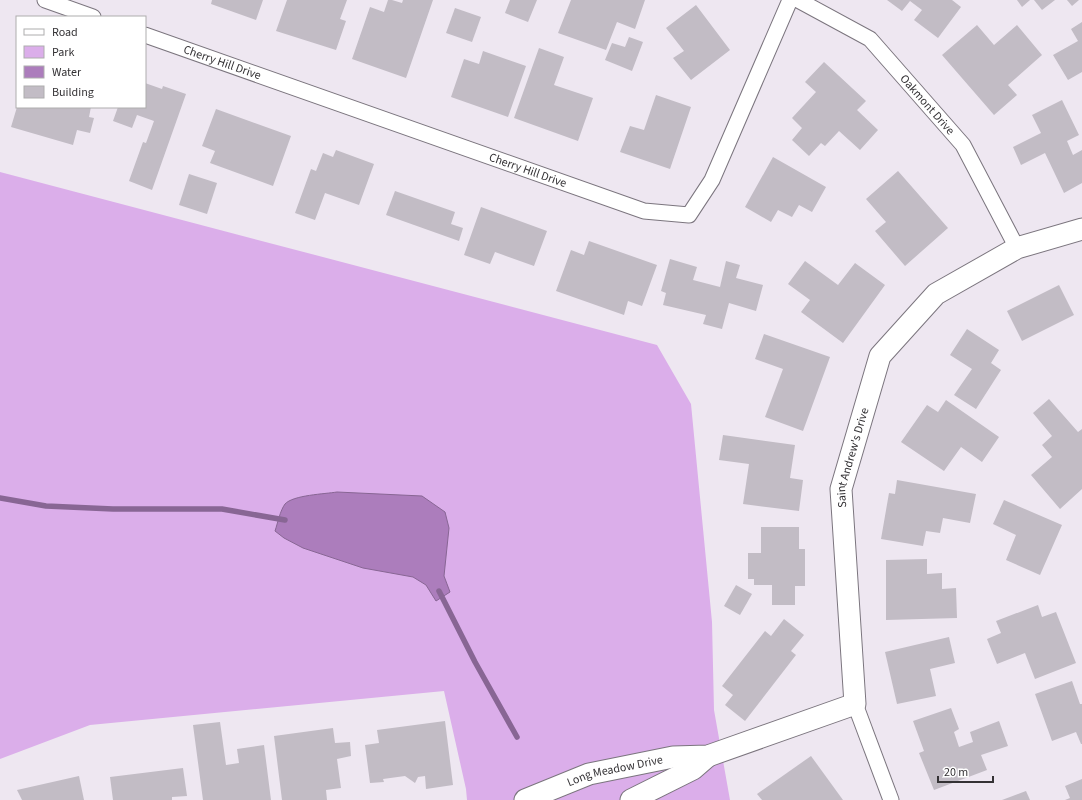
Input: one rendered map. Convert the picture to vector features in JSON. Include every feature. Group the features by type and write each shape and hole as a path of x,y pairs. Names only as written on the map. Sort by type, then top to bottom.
{"street":[{"path":"45,0 90,16"},
{"name":"Cherry Hill Drive","path":"146,35 644,211 689,215 712,180 790,0"},
{"name":"Oakmont Drive","path":"798,0 870,39 876,45 963,145 1017,248"},
{"name":"Saint Andrew's Drive","path":"891,800 854,704 841,489 880,356 936,294 1017,248 1082,229"},
{"name":"Long Meadow Drive","path":"525,800 589,774 673,757 708,756 854,704"},
{"name":"Long Meadow Drive","path":"632,800 693,769 708,756"}],"green space":[{"path":"0,172 657,345 691,404 712,622 714,710 730,800 467,800 466,789 444,691 90,725 0,759"}],"water":[{"path":"337,492 422,496 445,512 449,528 444,576 450,592 436,601 426,585 413,577 363,568 303,548 284,538 275,531 282,510 285,504 289,501 317,494"}],"building":[{"path":"212,0 263,0 256,20 211,4"},
{"path":"287,0 347,0 340,19 346,21 336,50 276,31"},
{"path":"388,0 402,3 403,0 433,0 406,78 352,59 370,7 384,12"},
{"path":"510,0 537,0 528,22 505,13"},
{"path":"571,0 645,0 635,29 617,22 606,50 558,33"},
{"path":"887,0 952,0 961,7 938,38 914,20 922,10 910,1 902,11"},
{"path":"1017,0 1030,0 1022,7"},
{"path":"1034,0 1055,0 1042,10"},
{"path":"1067,0 1079,0 1072,6"},
{"path":"696,5 730,50 691,80 673,58 684,51 666,28"},
{"path":"455,8 481,17 472,42 446,33"},
{"path":"1082,22 1082,72 1068,80 1053,55 1078,41 1071,29"},
{"path":"977,25 994,45 1017,25 1042,55 1008,85 1017,95 994,115 942,55"},
{"path":"629,37 643,42 632,71 605,60 612,43 625,47"},
{"path":"539,48 564,57 554,85 593,98 578,141 514,118"},
{"path":"483,51 526,66 508,117 451,97 464,59 479,64"},
{"path":"824,62 866,101 857,110 878,130 860,150 839,131 825,146 821,143 809,156 792,140 802,128 792,118 816,92 805,82"},
{"path":"146,83 162,89 163,86 186,94 152,190 129,181 143,142 146,143 154,121 137,115 132,128 113,121 118,108 146,108"},
{"path":"656,95 691,107 670,169 620,152 630,126 644,130"},
{"path":"1062,100 1079,135 1067,141 1073,155 1082,150 1082,183 1064,193 1045,153 1021,165 1013,147 1041,133 1032,115"},
{"path":"17,108 91,108 89,117 94,118 90,133 77,130 73,145 11,127"},
{"path":"216,109 291,136 273,186 210,163 215,151 202,146"},
{"path":"336,150 374,164 359,205 325,193 315,220 295,213 311,169 316,171 323,153 333,157"},
{"path":"773,157 826,187 812,212 799,205 792,217 778,210 771,222 745,207"},
{"path":"898,171 948,228 905,266 875,231 886,222 866,199"},
{"path":"189,174 217,183 207,214 179,205"},
{"path":"395,191 455,212 451,224 463,228 459,241 386,215"},
{"path":"481,207 547,231 534,266 495,252 490,264 464,255"},
{"path":"589,241 657,265 642,306 628,301 624,315 556,291 571,250 584,255"},
{"path":"670,259 697,267 693,280 720,287 726,261 740,265 736,278 763,285 756,311 729,303 722,329 703,324 706,315 663,305 666,293 661,291"},
{"path":"805,261 838,285 855,263 885,285 843,343 801,312 810,300 788,284"},
{"path":"1059,285 1074,315 1022,341 1007,311"},
{"path":"967,329 999,350 991,363 1001,370 976,409 954,395 972,369 950,355"},
{"path":"764,334 830,357 803,431 765,417 783,369 755,359"},
{"path":"1049,399 1078,432 1082,429 1082,489 1060,509 1031,475 1052,457 1042,445 1052,436 1033,413"},
{"path":"946,400 999,437 982,462 961,447 944,471 901,442 927,405 938,412"},
{"path":"723,435 795,445 790,478 803,480 799,511 743,504 749,464 719,460"},
{"path":"897,480 976,494 970,523 943,518 940,533 926,531 923,546 881,539 889,493 895,494"},
{"path":"1004,500 1062,525 1040,575 1006,560 1016,535 993,524"},
{"path":"761,527 799,527 799,549 805,549 805,586 795,586 795,605 772,605 772,585 754,585 754,579 748,579 748,553 761,553"},
{"path":"927,559 927,574 942,573 942,589 956,588 957,618 886,620 886,560"},
{"path":"736,585 752,594 740,615 724,606"},
{"path":"1038,605 1042,617 1056,612 1076,663 1035,679 1025,653 997,664 987,639 1001,633 996,621"},
{"path":"784,619 804,635 791,651 796,655 745,721 725,705 733,695 722,686 765,631 771,636"},
{"path":"949,637 955,663 930,669 936,696 897,704 885,652"},
{"path":"1072,681 1080,704 1082,704 1082,744 1076,732 1052,741 1035,694"},
{"path":"951,708 959,729 954,732 959,747 973,742 970,732 999,721 1008,746 981,755 987,770 934,790 919,753 924,751 913,721"},
{"path":"445,721 453,785 426,789 425,776 418,777 415,783 405,776 383,779 384,782 370,783 365,745 379,743 377,730"},
{"path":"220,722 226,765 239,763 237,749 264,745 271,800 203,800 193,725"},
{"path":"333,728 335,743 350,742 351,756 337,759 341,788 326,790 327,800 282,800 274,736"},
{"path":"811,756 843,800 762,800 757,794"},
{"path":"183,768 187,796 172,797 172,800 113,800 110,777"},
{"path":"79,776 84,800 22,800 17,790"},
{"path":"1082,779 1082,800 1065,800 1070,798 1065,786"},
{"path":"1026,791 1030,800 1002,800"}],"waterway":[{"path":"0,498 46,506 113,509 222,509 285,520"},
{"path":"439,591 475,662 517,737"}]}
